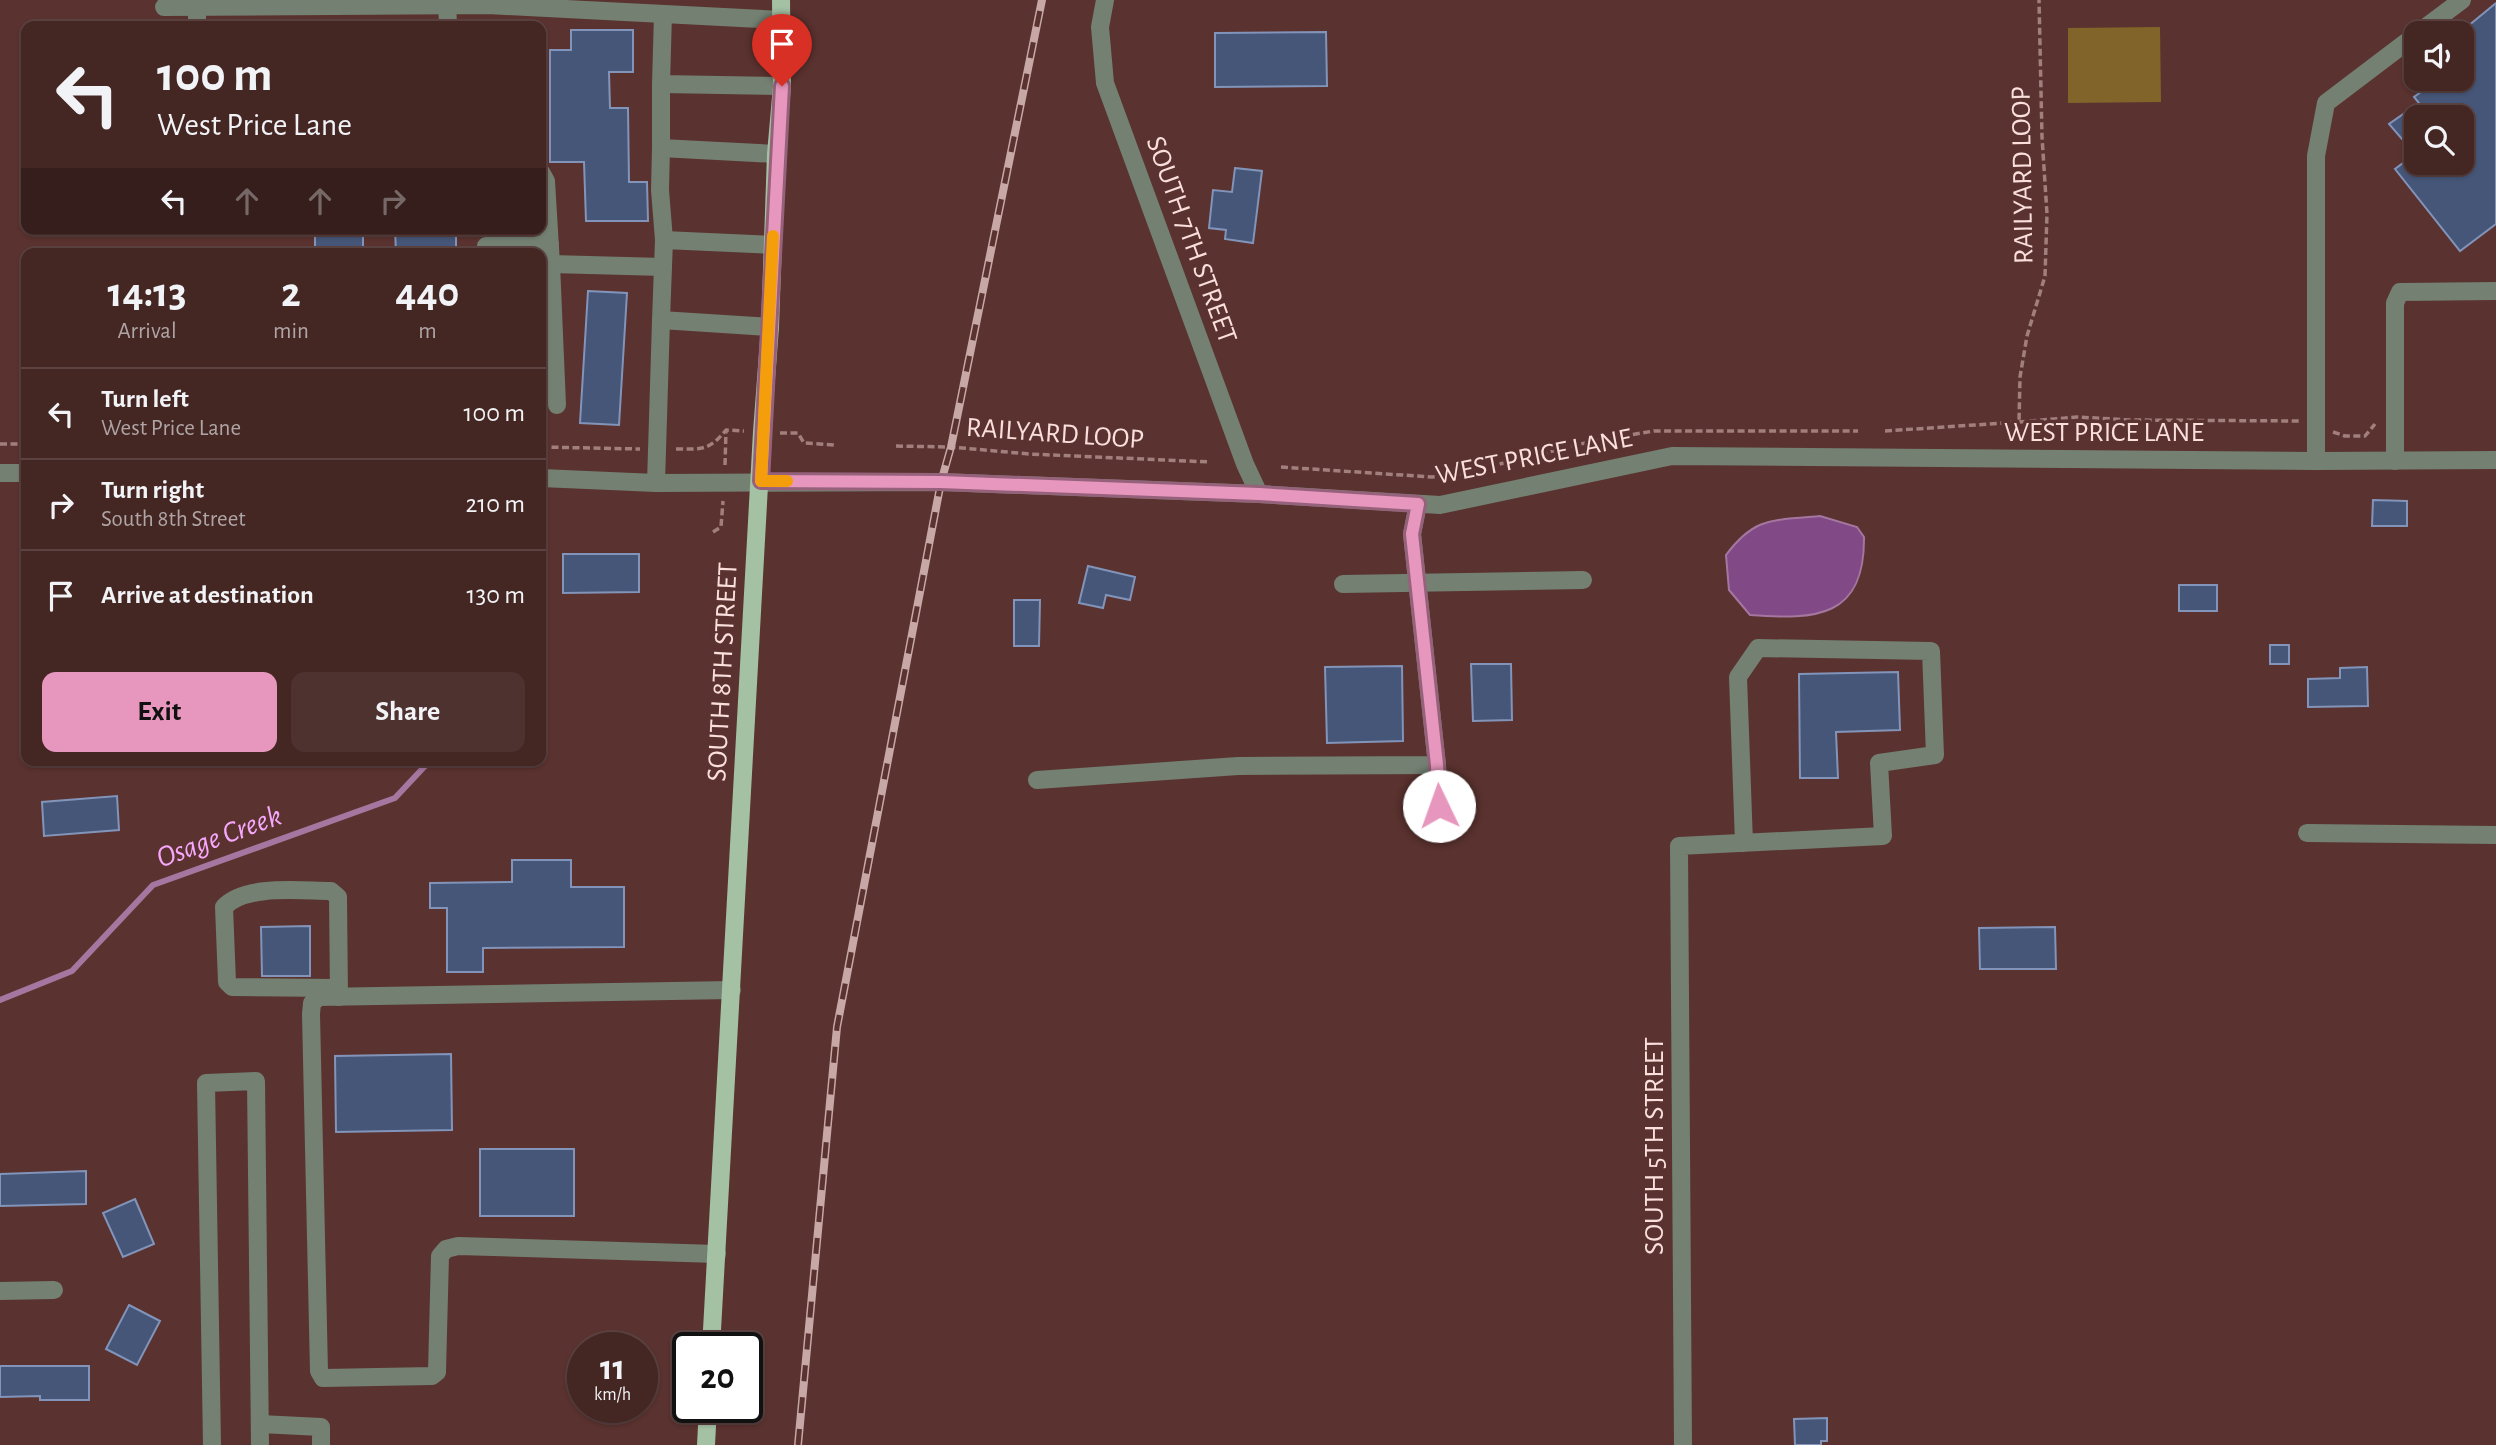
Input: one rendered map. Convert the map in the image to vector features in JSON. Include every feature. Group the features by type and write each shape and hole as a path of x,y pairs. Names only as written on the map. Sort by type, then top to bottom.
{"main road":[{"name":"SOUTH 8TH STREET","path":"713,1332 770,327 776,154 782,86 781,0"},
{"path":"706,1445 707,1423"}],"street":[{"name":"SOUTH 7TH STREET","path":"1105,0 1100,27 1105,83 1245,464 1259,494"},
{"path":"2434,21 2462,0"},
{"path":"164,7 197,4 447,3 663,14 709,8 781,20"},
{"path":"447,3 448,21"},
{"path":"533,8 533,21"},
{"path":"656,483 664,240 660,190 663,14"},
{"path":"2316,461 2316,156 2326,103 2404,44"},
{"path":"661,84 782,86"},
{"path":"661,148 776,154"},
{"path":"546,180 557,405"},
{"path":"664,240 773,245"},
{"path":"486,248 550,244"},
{"path":"551,264 663,267"},
{"path":"2395,461 2395,303 2400,292 2496,291"},
{"path":"661,320 770,327"},
{"name":"WEST PRICE LANE","path":"546,478 656,483 941,482 1259,494 1440,505 1672,456 2496,460"},
{"path":"0,473 21,473"},
{"path":"1418,504 1412,534 1439,806"},
{"path":"1343,584 1583,580"},
{"path":"1758,648 1931,651 1935,755 1879,763 1882,835 1744,843 1738,677 1758,648"},
{"path":"1037,780 1238,766 1437,765"},
{"path":"2307,833 2496,835"},
{"name":"SOUTH 5TH STREET","path":"1683,1445 1679,846 1744,843"},
{"path":"339,992 338,897 335,893 251,892 229,902 224,908 227,982 232,987 339,992 732,990"},
{"path":"339,992 319,997 312,1003 311,1014 319,1371 323,1378 432,1376 437,1372 440,1256 446,1249 458,1246 717,1254"},
{"path":"212,1445 206,1083 256,1081 260,1445"},
{"path":"0,1291 54,1290"},
{"path":"260,1424 321,1427 321,1445"}],"path":[{"name":"RAILYARD LOOP","path":"2019,422 2020,377 2027,335 2045,276 2047,214 2042,137 2039,0"},
{"path":"1885,431 2077,417 2130,420 2296,420"},
{"path":"726,430 732,430"},
{"path":"726,430 726,442"},
{"path":"674,449 706,449 726,430"},
{"path":"1281,467 1432,477 1451,475 1593,441 1654,431 1858,431"},
{"path":"789,434 798,433 804,443 835,445"},
{"path":"0,444 21,444"},
{"name":"RAILYARD LOOP","path":"897,446 1210,462"},
{"path":"546,447 636,449"},
{"path":"713,533 721,527"}],"shaded area":[{"path":"2160,27 2161,102 2068,103 2068,28"},
{"path":"1820,516 1857,527 1864,537 1862,564 1856,584 1846,599 1815,614 1750,615 1729,590 1726,555 1757,526 1778,520"}],"building":[{"path":"2496,3 2496,224 2460,251 2395,169 2404,162 2404,175 2474,175 2474,105 2416,105 2419,103 2414,97 2422,91 2474,91 2474,21"},
{"path":"571,30 633,30 633,72 609,72 610,108 628,108 629,182 647,182 648,221 586,221 584,162 550,162 550,50 571,50"},
{"path":"1326,32 1327,86 1215,87 1215,33"},
{"path":"2404,114 2404,141 2389,124"},
{"path":"1235,168 1262,171 1253,243 1225,239 1226,230 1209,228 1213,190 1232,192"},
{"path":"315,235 363,235 363,248 315,248"},
{"path":"395,235 456,235 456,248 396,248"},
{"path":"588,291 627,293 619,425 580,423"},
{"path":"2373,500 2407,501 2407,526 2372,526"},
{"path":"563,554 639,554 639,592 563,593"},
{"path":"1088,566 1135,577 1130,600 1106,595 1103,608 1079,603"},
{"path":"2179,585 2217,585 2217,611 2179,611"},
{"path":"1014,600 1040,600 1039,646 1014,646"},
{"path":"2270,645 2289,645 2289,664 2270,664"},
{"path":"1471,664 1511,664 1512,720 1473,721"},
{"path":"1402,666 1403,741 1327,743 1325,667"},
{"path":"2367,667 2368,706 2308,707 2308,679 2340,678 2340,668"},
{"path":"1898,672 1900,730 1836,732 1838,778 1800,778 1799,674"},
{"path":"117,796 119,830 44,836 42,802"},
{"path":"512,860 571,860 571,887 624,887 624,947 483,948 483,972 447,972 447,908 430,908 430,883 512,882"},
{"path":"310,926 310,976 262,976 261,927"},
{"path":"2055,927 2056,969 1980,969 1979,928"},
{"path":"451,1054 452,1130 336,1132 335,1056"},
{"path":"480,1149 574,1149 574,1216 480,1216"},
{"path":"86,1171 86,1204 0,1206 0,1174"},
{"path":"135,1199 154,1244 123,1257 103,1213"},
{"path":"129,1305 160,1321 137,1365 106,1349"},
{"path":"0,1366 89,1366 89,1400 40,1400 40,1396 0,1397"},
{"path":"1827,1418 1827,1441 1821,1441 1821,1445 1795,1445 1794,1419"}],"waterway":[{"name":"Osage Creek","path":"0,1000 72,971 153,885 395,798 425,766"}],"railway":[{"path":"798,1445 837,1027 941,482 951,447 1042,0"}],"slow traffic":[{"path":"773,236 761,481 787,481"}],"route":[{"path":"782,86 776,154 761,481 941,482 1259,494 1418,504 1412,534 1439,806"}]}
